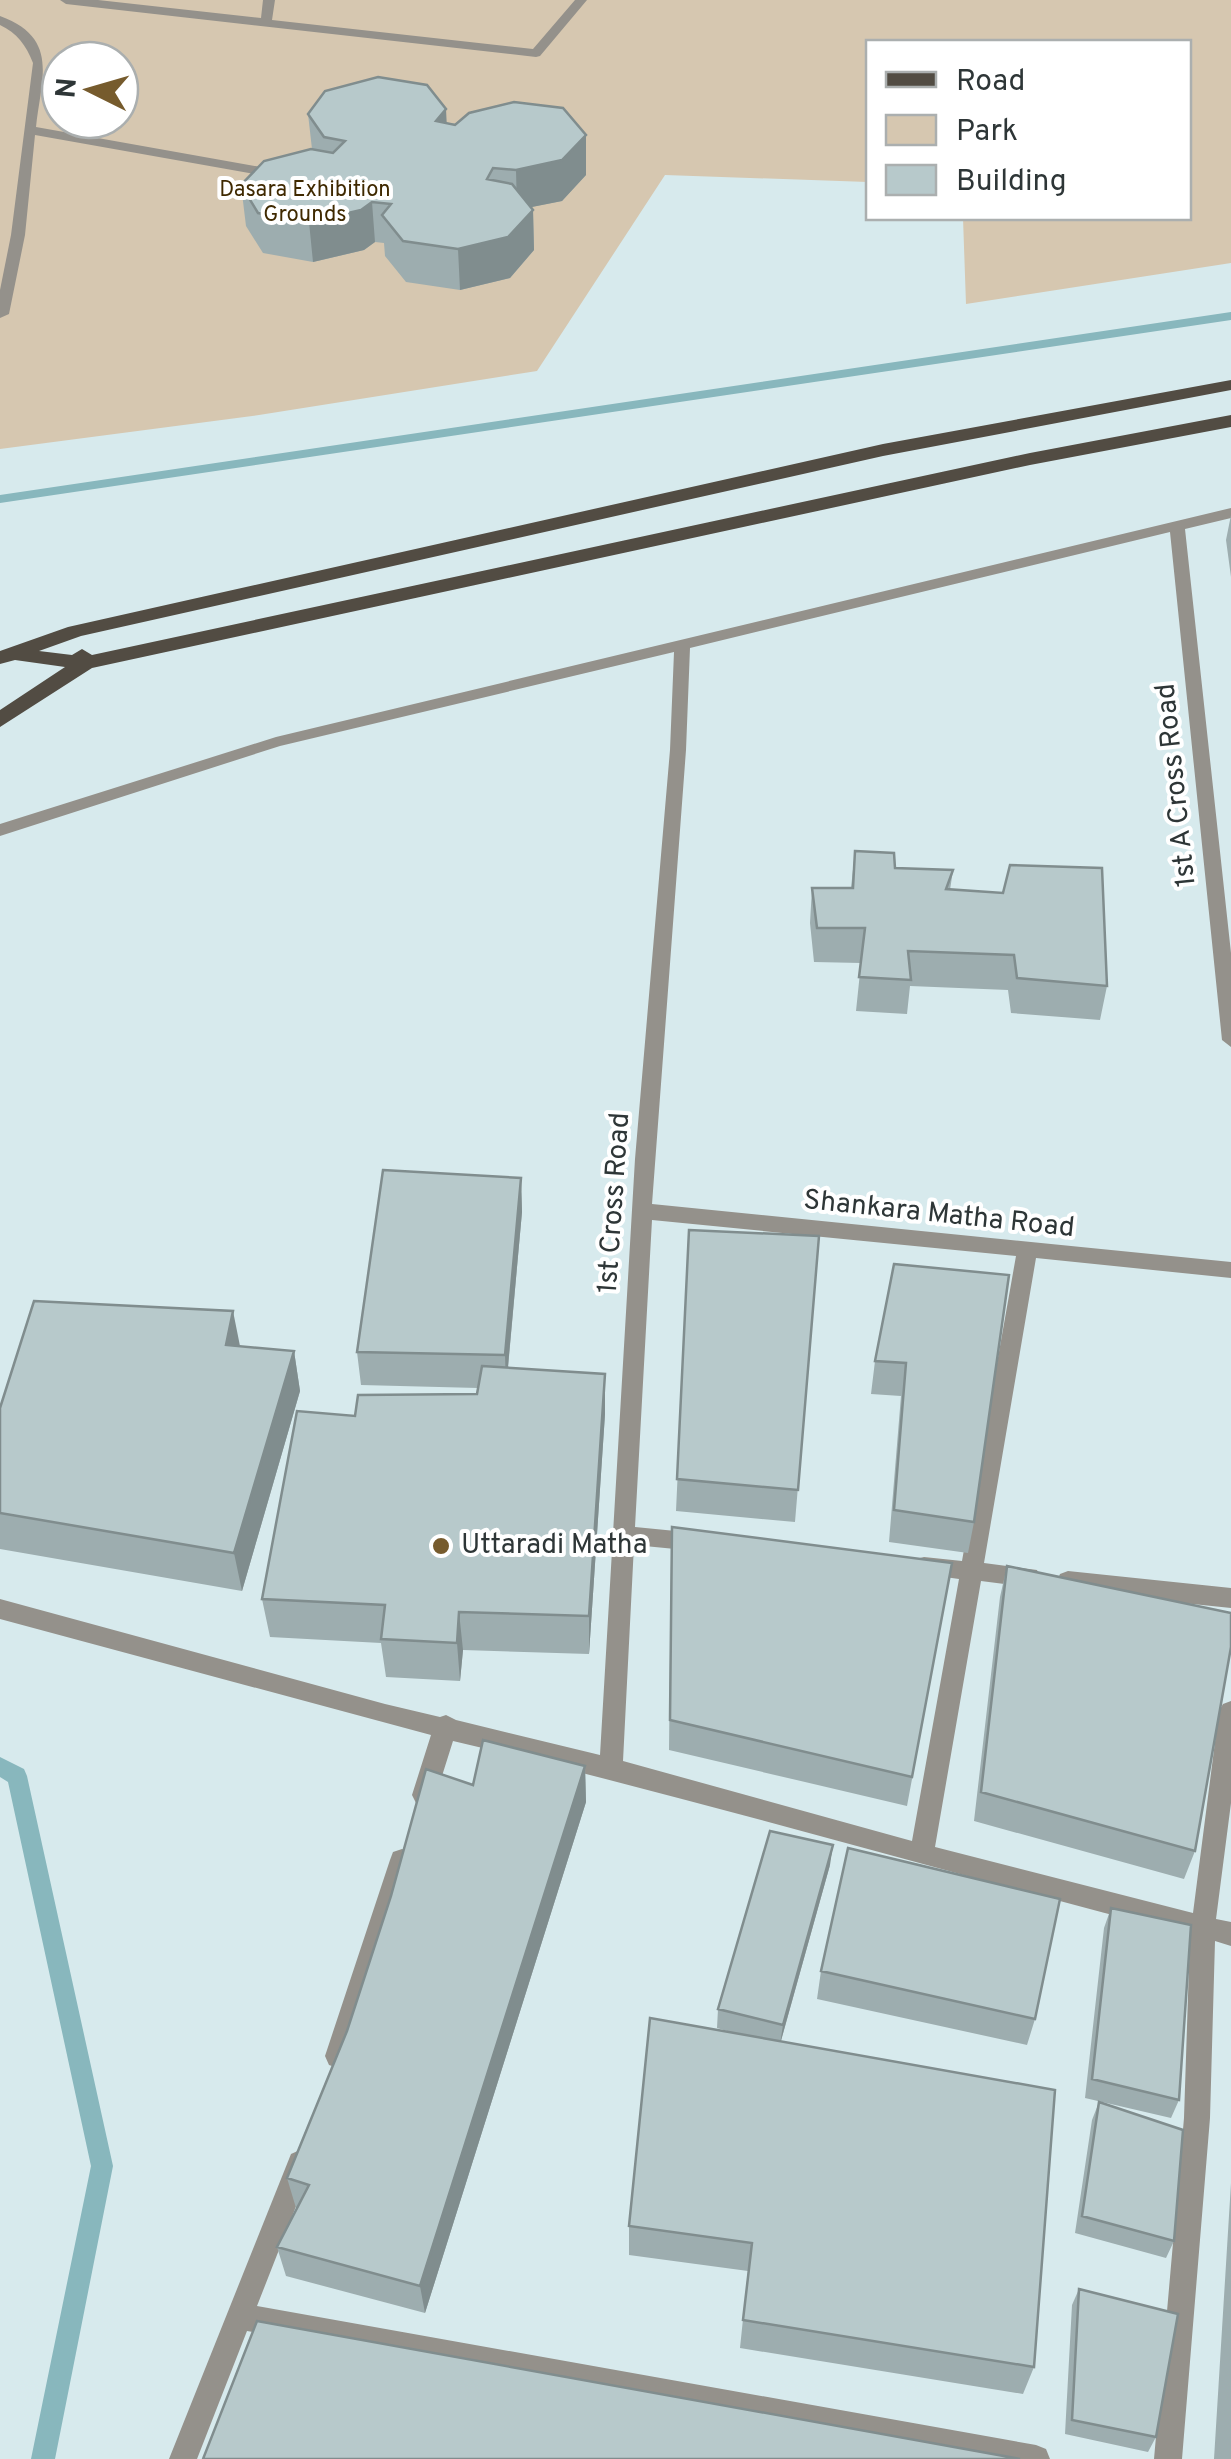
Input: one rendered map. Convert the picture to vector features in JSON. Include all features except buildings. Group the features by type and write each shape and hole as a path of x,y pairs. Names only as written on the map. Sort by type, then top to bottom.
{"main road":[{"path":"9,656 75,631 884,450 1231,386"},
{"path":"9,656 85,663 1030,459 1231,421"},
{"path":"75,631 85,663"},
{"path":"0,720 85,663"}],"street":[{"path":"66,0 536,52 581,0"},
{"path":"266,23 270,0"},
{"path":"0,20 16,28 34,47 39,64 18,235 2,314"},
{"path":"28,130 292,176"},
{"path":"0,830 276,742 1231,513"},
{"name":"1st A Cross Road","path":"1177,524 1231,1040"},
{"name":"1st Cross Road","path":"611,1768 642,1212 678,750 682,643"},
{"name":"Shankara Matha Road","path":"642,1212 1027,1253 1231,1270"},
{"path":"922,1855 1027,1253"},
{"path":"623,1535 720,1545"},
{"path":"894,1563 1231,1598"},
{"path":"0,1609 385,1714 446,1725 922,1855 1231,1934"},
{"path":"1168,2459 1197,2118 1203,1928 1231,1711"},
{"path":"331,2080 446,1725"},
{"path":"183,2459 311,2134"},
{"path":"242,2316 1036,2459"}],"green space":[{"name":"Dasara Exhibition Grounds","path":"0,0 1231,0 1231,263 966,304 963,220 1191,220 1191,40 866,40 866,182 665,175 537,371 259,415 0,449"}],"waterway":[{"path":"0,499 1231,316"},
{"path":"0,1766 17,1776 102,2166 43,2459"}],"place":[{"name":"Uttaradi Matha","path":"441,1546"}]}
